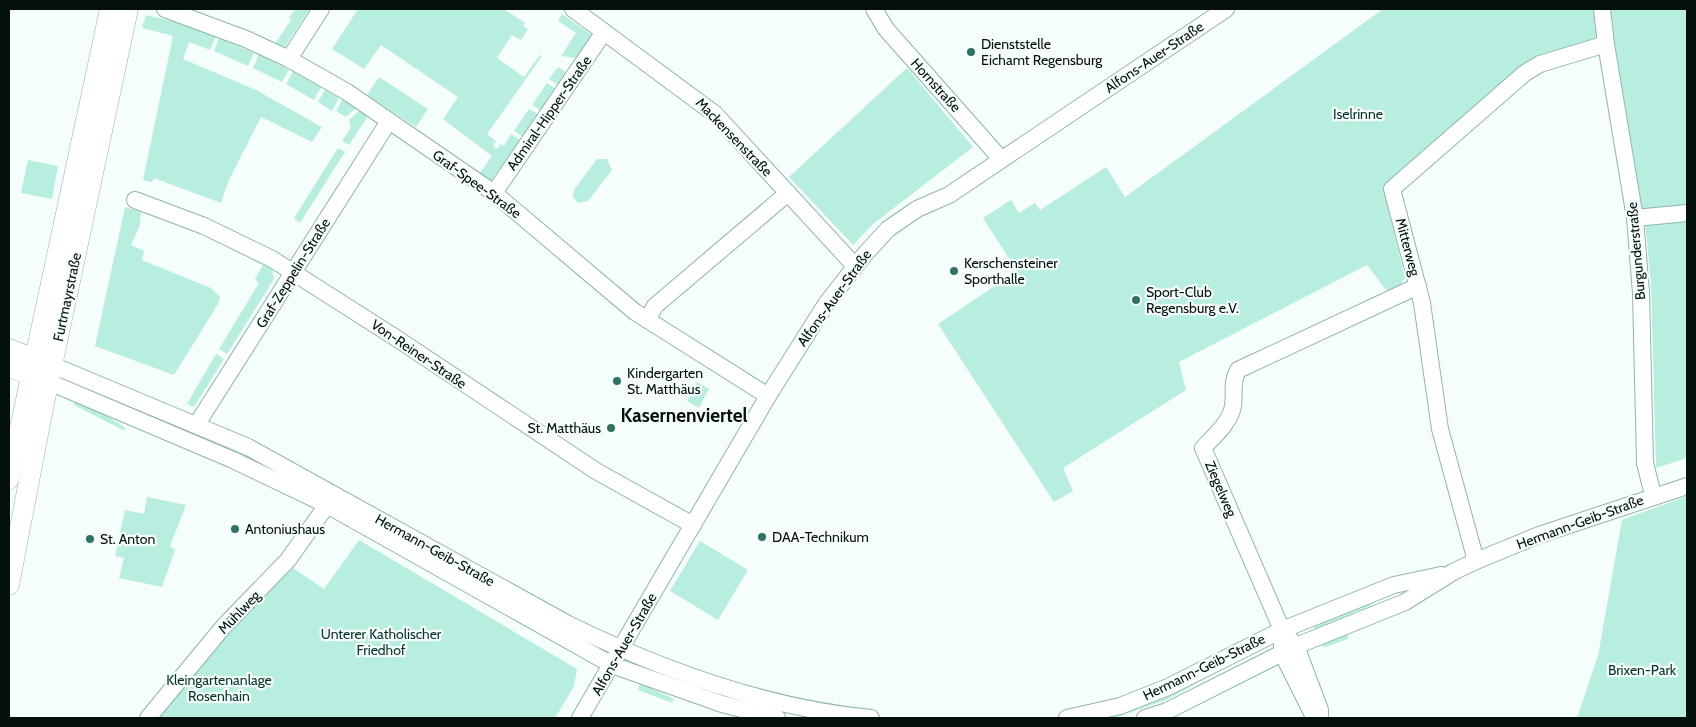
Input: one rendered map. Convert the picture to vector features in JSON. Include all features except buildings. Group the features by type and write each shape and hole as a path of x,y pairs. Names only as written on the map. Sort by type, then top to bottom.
{"main road":[{"name":"Furtmayrstraße","path":"9,585 41,370 110,9"},
{"name":"Furtmayrstraße","path":"9,480 41,370 128,9"},
{"name":"Hermann-Geib-Straße","path":"9,349 41,370"},
{"name":"Hermann-Geib-Straße","path":"9,367 41,370"}],"street":[{"name":"Graf-Spee-Straße","path":"165,9 211,24 289,59 347,92 494,193 646,320 768,396"},
{"path":"289,59 321,9"},
{"name":"Mackensenstraße","path":"573,9 699,100 715,114 855,266"},
{"name":"Hornstraße","path":"874,9 886,29 1001,159"},
{"name":"Alfons-Auer-Straße","path":"580,718 802,339 855,266 888,229 917,209 949,195 1226,9"},
{"name":"Burgunderstraße","path":"1602,9 1606,44 1635,218 1641,293 1645,463 1652,495"},
{"name":"Admiral-Hipper-Straße","path":"494,193 604,32"},
{"name":"Mitterweg","path":"1476,561 1436,410 1418,286 1392,189 1525,73 1540,64 1606,44"},
{"name":"Graf-Zeppelin-Straße","path":"197,424 389,121"},
{"path":"646,320 655,306 788,193"},
{"name":"Von-Reiner-Straße","path":"135,200 221,234 294,272 596,472 693,525"},
{"path":"1635,218 1687,213"},
{"name":"Ziegelweg","path":"1282,630 1203,448 1227,422 1233,406 1233,379 1238,370 1418,286"},
{"name":"Hermann-Geib-Straße","path":"41,370 197,424 248,447 568,624 621,650 727,687 789,704 871,718"},
{"name":"Hermann-Geib-Straße","path":"41,370 327,505 612,664 722,704 777,718"},
{"path":"1652,495 1671,481 1687,474"},
{"path":"1652,495 1687,486"},
{"name":"Hermann-Geib-Straße","path":"1145,718 1167,711 1289,650 1405,602 1453,572 1476,561 1539,535 1652,495"},
{"name":"Mühlweg","path":"148,718 224,626 292,556 327,505"},
{"name":"Hermann-Geib-Straße","path":"1067,718 1120,706 1168,687 1282,630 1394,585 1453,572"},
{"name":"Hermann-Geib-Straße","path":"1282,630 1289,650"},
{"path":"1289,650 1310,712 1315,718"},
{"path":"1289,650 1320,710 1320,718"}],"green space":[{"path":"295,9 310,9 284,48 275,44 291,20 289,18"},
{"path":"358,9 504,9 525,23 523,26 528,29 521,40 512,35 497,58 524,77 540,55 542,56 487,134 496,141 493,146 497,149 500,144 504,146 511,134 520,140 490,182 479,174 492,156 443,119 458,97 381,45 364,69 332,49"},
{"name":"Sport-Club Regensburg e.V.","path":"1383,9 1595,9 1598,38 1523,65 1383,187 1405,278 1400,285 1387,291 1367,265 1179,362 1186,390 1063,468 1073,491 1054,502 938,324 1017,271 983,218 1011,200 1019,213 1035,203 1040,210 1106,167 1125,197"},
{"path":"1609,9 1687,9 1687,458 1656,468 1651,285 1646,231"},
{"path":"562,14 593,36 578,58 561,56 576,33 558,21"},
{"path":"146,15 175,22 216,36 210,50 189,42 183,59 256,90 322,127 312,142 261,117 228,182 221,203 154,178 152,182 143,180 173,36 142,28"},
{"path":"219,38 254,53 248,66 214,51"},
{"path":"259,54 289,70 282,82 253,68"},
{"path":"558,67 567,73 558,85 549,79"},
{"path":"907,68 973,147 873,224 853,245 789,177"},
{"path":"293,71 321,87 314,100 286,84"},
{"path":"379,77 428,109 416,127 367,95"},
{"path":"547,83 556,89 541,111 532,105"},
{"path":"325,90 339,98 332,111 318,102"},
{"path":"342,100 356,108 346,117 336,111"},
{"path":"529,109 538,114 522,136 514,131"},
{"path":"359,111 368,116 349,145 342,141 351,128 349,120"},
{"path":"338,148 345,152 300,223 294,218"},
{"path":"597,159 607,159 612,170 588,201 578,203 573,197 574,190"},
{"path":"28,160 58,166 52,199 21,193"},
{"path":"125,207 141,212 140,225 131,245 144,251 142,260 211,288 220,297 218,304 174,375 95,346"},
{"path":"251,257 272,268 274,279 227,354 219,349 259,283 255,279 263,265 250,259"},
{"path":"216,354 224,359 194,407 187,404"},
{"path":"697,382 709,389 699,408 687,401"},
{"path":"74,402 107,416 125,428 125,431 74,405"},
{"name":"Brixen-Park","path":"1687,496 1687,718 1577,718 1598,656 1622,520"},
{"path":"147,497 186,505 170,546 175,550 162,587 119,578 124,558 115,556 125,510 144,514"},
{"name":"Unterer Katholischer Friedhof","path":"359,540 577,669 574,686 555,718 157,718 231,629 293,568 324,589"},
{"path":"700,541 748,570 718,620 670,591"},
{"path":"1371,603 1372,605 1315,629 1314,626"},
{"path":"1348,633 1348,639 1325,647 1322,646 1322,642"},
{"path":"1252,653 1166,700 1114,718 1088,718"},
{"path":"640,683 674,699 672,703 638,690"}],"place":[{"name":"Dienststelle Eichamt Regensburg","path":"971,52"},
{"name":"Kerschensteiner Sporthalle","path":"954,271"},
{"name":"Sport-Club Regensburg e.V.","path":"1136,300"},
{"name":"Kindergarten St. Matthäus","path":"617,381"},
{"name":"St. Matthäus","path":"611,428"},
{"name":"Antoniushaus","path":"235,529"},
{"name":"DAA-Technikum","path":"762,537"},
{"name":"St. Anton","path":"90,539"}],"district":[{"name":"Kasernenviertel","path":"684,415"}],"park label":[{"name":"Iselrinne","path":"1358,114"},
{"name":"Kleingartenanlage Rosenhain","path":"219,688"}]}
